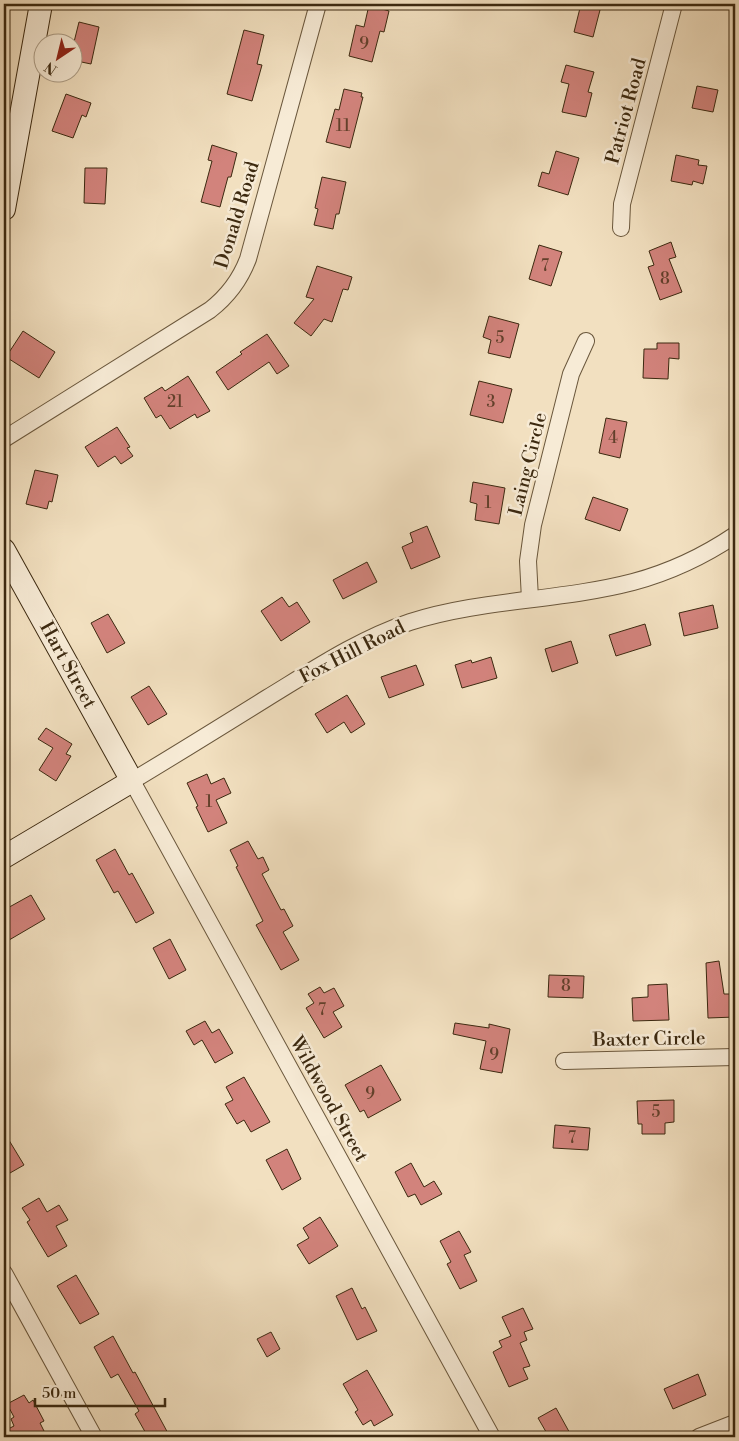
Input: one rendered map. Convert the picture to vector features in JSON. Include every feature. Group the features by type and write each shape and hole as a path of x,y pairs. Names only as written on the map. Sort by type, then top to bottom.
{"street":[{"path":"4,209 40,4"},
{"name":"Donald Road","path":"4,438 210,310 224,298 236,283 248,259 318,4"},
{"name":"Patriot Road","path":"621,228 622,204 674,4"},
{"name":"Laing Circle","path":"530,599 528,561 533,525 571,374 586,342"},
{"name":"Fox Hill Road","path":"4,857 213,732 331,658 389,630 432,616 614,586 651,577 683,565 716,548 735,535"},
{"name":"Hart Street","path":"4,550 132,781"},
{"name":"Wildwood Street","path":"132,781 492,1437"},
{"name":"Baxter Circle","path":"564,1061 735,1057"},
{"path":"4,1273 94,1437"},
{"path":"699,1437 735,1423"}],"building":[{"path":"581,4 600,10 593,37 574,32"},
{"path":"369,5 389,11 384,32 380,31 372,62 349,56 356,25 364,27"},
{"path":"79,22 99,27 91,64 82,62 82,32 76,32"},
{"path":"244,30 264,35 257,64 262,65 252,101 227,94"},
{"path":"566,65 594,72 588,92 592,93 586,117 562,112 569,84 561,82"},
{"path":"697,86 718,90 713,112 692,108"},
{"path":"344,89 362,93 361,97 363,97 350,148 326,142 335,109 339,110"},
{"path":"66,94 91,103 86,117 82,115 73,138 52,131"},
{"path":"212,145 237,153 220,207 201,202 212,161 208,160"},
{"path":"556,151 579,158 568,195 538,186 542,172 549,174"},
{"path":"676,155 699,160 698,165 707,166 703,184 693,181 692,185 671,181"},
{"path":"85,168 107,168 105,204 84,203"},
{"path":"322,177 346,182 339,214 336,214 333,229 314,225 318,209 315,208"},
{"path":"671,242 676,257 669,259 682,292 660,300 648,267 654,265 649,251"},
{"path":"539,245 562,252 551,286 529,279"},
{"path":"317,266 352,277 348,290 343,289 332,322 324,319 311,336 294,323 314,299 306,297"},
{"path":"489,316 519,324 510,358 488,353 491,340 483,337"},
{"path":"23,331 55,352 39,378 6,357"},
{"path":"267,334 289,366 277,374 269,362 228,390 216,372 242,354 240,352"},
{"path":"657,343 679,343 679,359 669,358 668,379 643,378 644,349 657,349"},
{"path":"188,376 210,411 197,418 195,414 170,429 161,415 156,418 144,398 162,387 165,391"},
{"path":"479,381 512,389 503,423 470,415"},
{"path":"606,418 627,422 620,458 599,453"},
{"path":"117,427 130,447 127,448 133,456 121,464 115,456 98,467 85,447"},
{"path":"35,470 58,475 52,502 49,501 47,509 26,504"},
{"path":"473,482 505,488 499,524 475,520 477,504 470,502"},
{"path":"593,497 628,509 620,531 585,519"},
{"path":"427,526 440,557 411,569 402,547 413,542 410,533"},
{"path":"367,562 377,582 343,599 333,580"},
{"path":"282,597 289,607 297,602 310,622 281,641 261,611"},
{"path":"713,605 718,628 684,636 679,613"},
{"path":"108,614 125,643 107,653 91,623"},
{"path":"645,624 651,645 616,656 609,635"},
{"path":"571,641 578,663 552,672 545,649"},
{"path":"491,657 497,678 462,688 455,665 471,660 472,663"},
{"path":"416,665 424,685 389,698 381,677"},
{"path":"149,686 167,714 148,725 131,697"},
{"path":"347,695 365,724 351,733 344,722 327,733 315,714"},
{"path":"46,728 72,744 66,754 71,756 56,781 39,770 53,748 38,739"},
{"path":"207,774 211,784 224,778 231,793 216,800 227,823 208,832 187,783"},
{"path":"248,841 258,859 263,857 269,870 262,874 281,910 284,909 293,926 283,932 299,960 281,970 256,925 263,921 236,867 238,866 230,850"},
{"path":"115,849 129,875 132,873 154,913 136,923 118,891 114,893 96,860"},
{"path":"31,895 45,919 4,943 4,910"},
{"path":"170,939 186,970 169,979 153,948"},
{"path":"719,961 724,994 735,994 735,1017 708,1018 706,963"},
{"path":"549,975 584,976 583,998 548,997"},
{"path":"667,984 669,1020 633,1021 632,998 648,997 648,985"},
{"path":"320,987 324,993 334,988 344,1006 333,1012 342,1027 324,1038 306,1008 314,1003 308,994"},
{"path":"205,1021 212,1033 219,1029 233,1053 215,1063 202,1040 194,1045 186,1031"},
{"path":"455,1023 489,1028 489,1024 510,1029 502,1073 480,1069 486,1041 453,1034"},
{"path":"381,1065 401,1100 368,1118 364,1110 360,1112 345,1085"},
{"path":"244,1077 270,1122 251,1132 244,1120 237,1124 225,1104 233,1100 226,1087"},
{"path":"674,1100 674,1122 665,1123 665,1134 642,1134 642,1124 638,1124 637,1101"},
{"path":"555,1125 590,1128 588,1150 553,1148"},
{"path":"4,1132 24,1165 10,1173 4,1162"},
{"path":"287,1149 301,1179 282,1190 266,1160"},
{"path":"411,1163 424,1187 434,1181 442,1194 421,1205 415,1194 408,1197 395,1172"},
{"path":"39,1198 47,1212 59,1205 68,1220 56,1226 67,1246 48,1257 27,1222 30,1220 22,1208"},
{"path":"320,1217 338,1246 309,1264 297,1245 309,1238 303,1228"},
{"path":"459,1231 471,1252 464,1255 477,1281 460,1289 447,1264 451,1262 440,1241"},
{"path":"76,1275 99,1314 80,1324 57,1286"},
{"path":"352,1288 362,1309 365,1307 377,1331 357,1340 336,1296"},
{"path":"523,1308 533,1329 524,1332 527,1340 520,1343 530,1366 523,1368 528,1379 509,1387 493,1352 502,1347 499,1341 511,1336 502,1317"},
{"path":"271,1332 280,1349 267,1357 257,1339"},
{"path":"113,1336 170,1437 148,1437 135,1414 139,1411 118,1374 111,1378 94,1347"},
{"path":"367,1370 393,1415 374,1426 371,1420 363,1425 355,1412 358,1410 343,1384"},
{"path":"698,1374 706,1395 673,1409 664,1389"},
{"path":"24,1395 29,1403 33,1400 44,1421 40,1423 47,1437 4,1437 4,1431 14,1426 11,1419 14,1417 7,1404"},
{"path":"556,1408 572,1437 549,1437 538,1418"}]}
